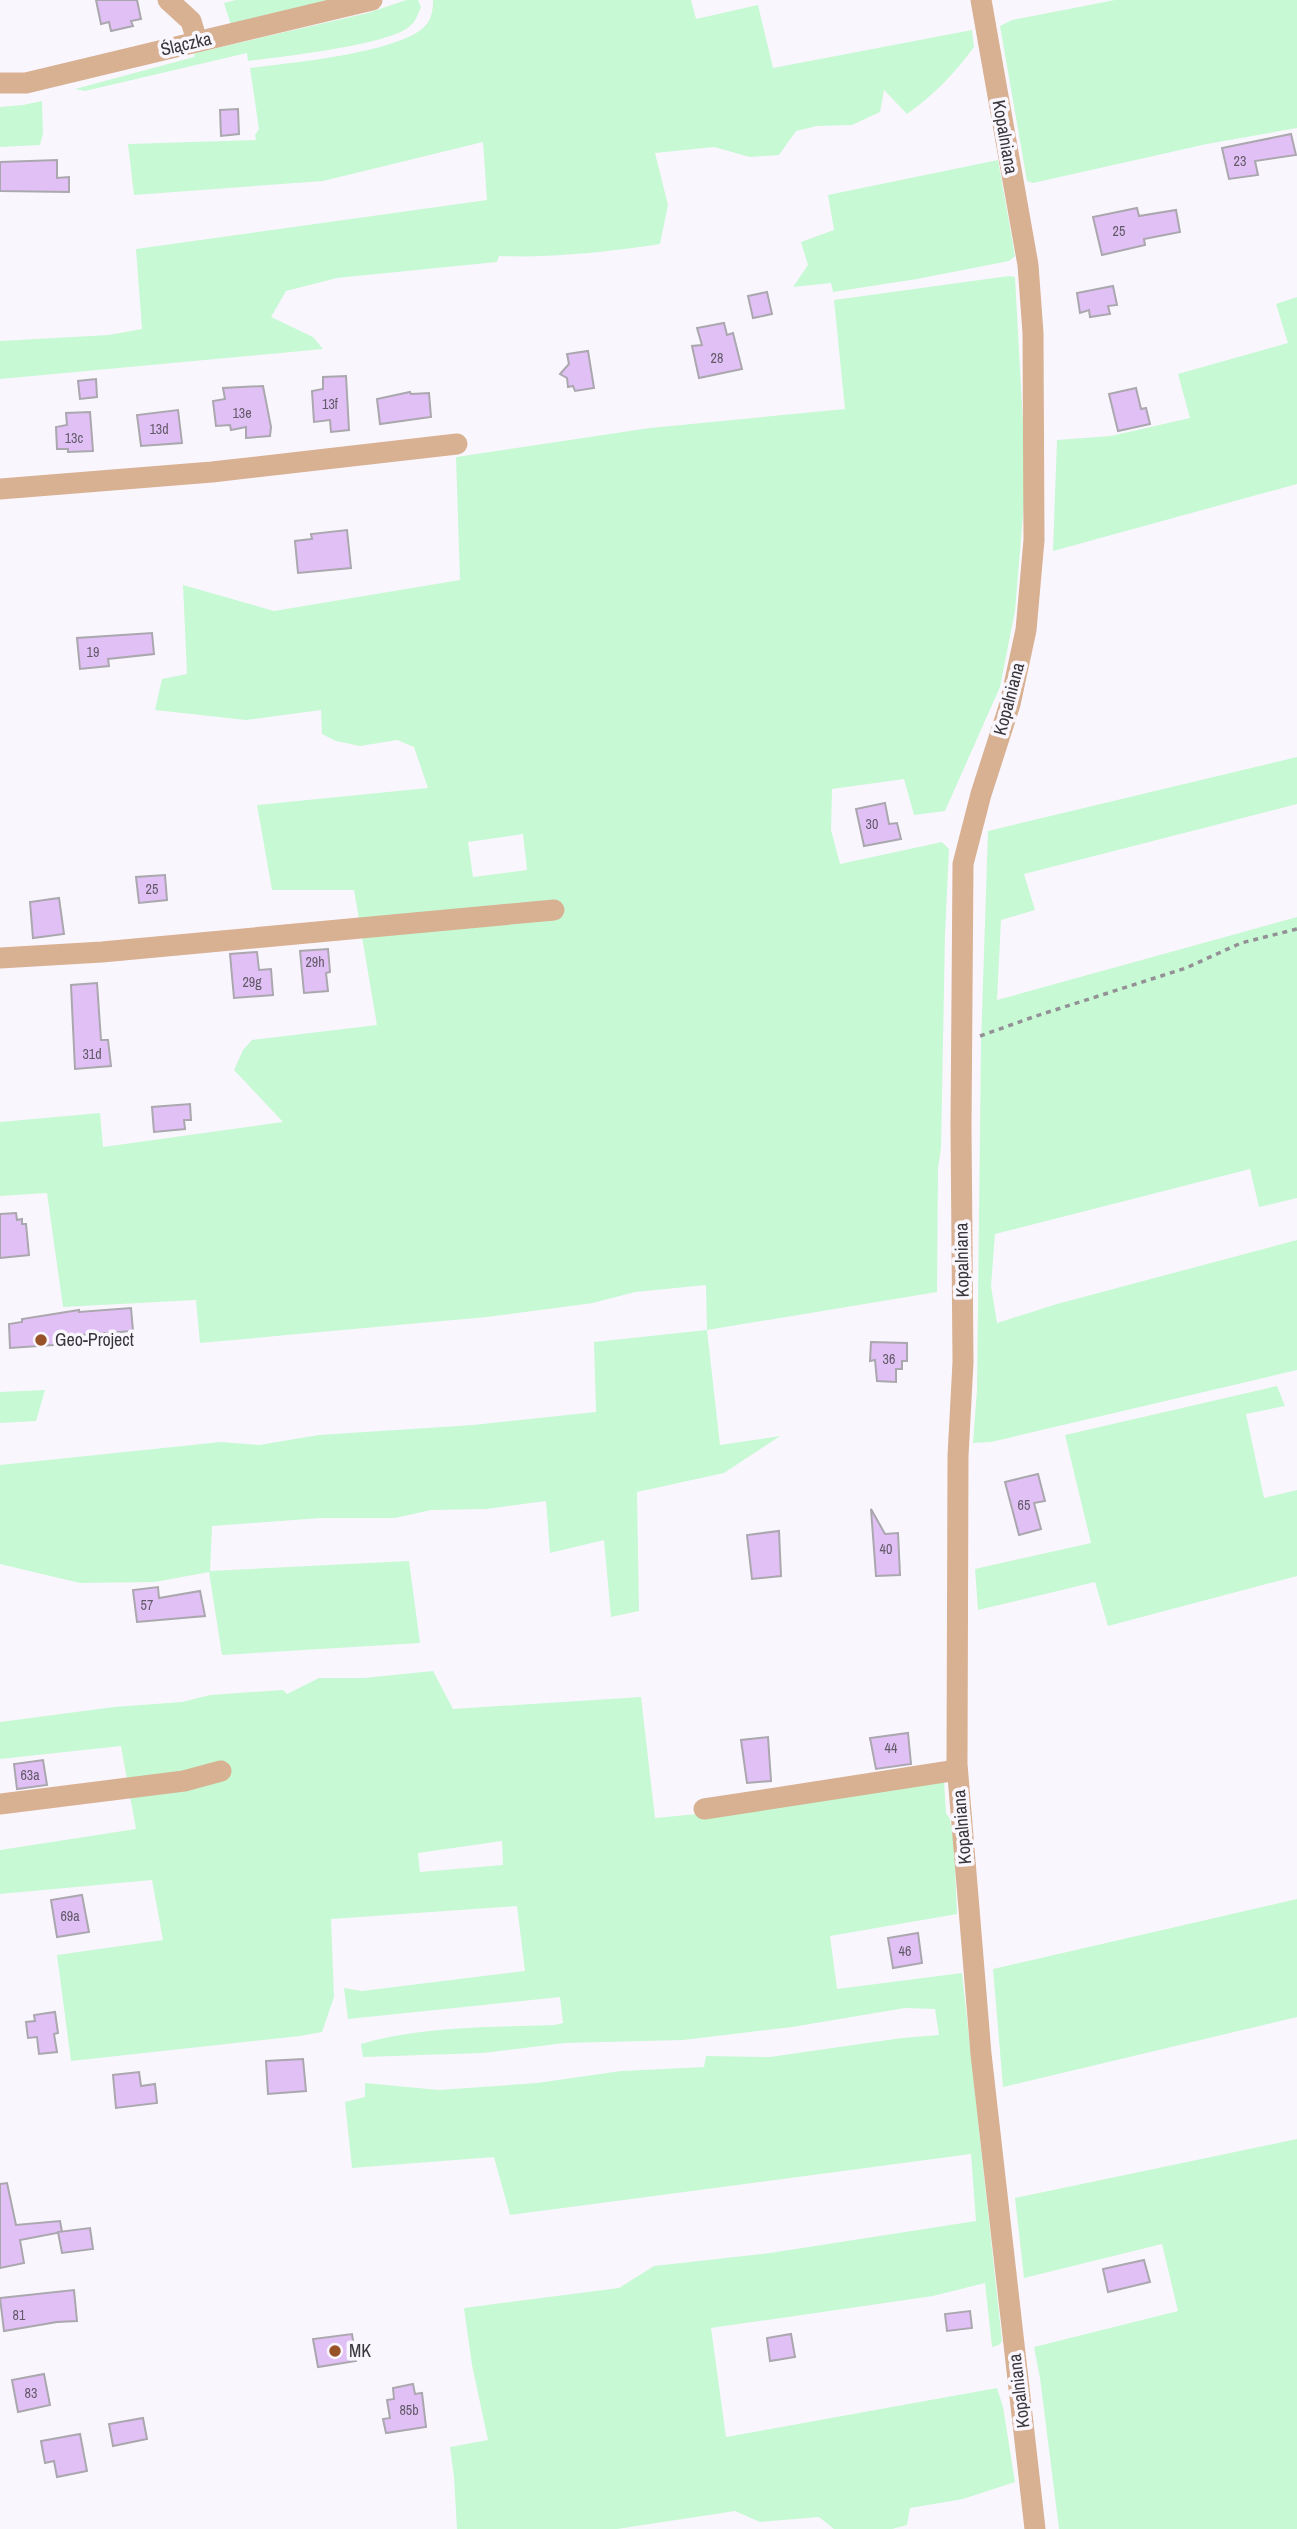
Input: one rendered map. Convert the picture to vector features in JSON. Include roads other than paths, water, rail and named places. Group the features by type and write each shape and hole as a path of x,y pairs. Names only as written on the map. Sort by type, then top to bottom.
{"street":[{"path":"169,0 191,21 197,41"},
{"name":"Ślączka","path":"0,83 26,83 372,0"},
{"name":"Kopalniana","path":"981,0 1028,264 1033,332 1034,540 1024,643 1010,704 981,794 963,864 963,1362 958,1456 957,1770 981,2053 1035,2529"},
{"path":"0,489 212,472 457,444"},
{"path":"0,958 102,952 554,910"},
{"path":"704,1809 957,1770"},
{"path":"0,1804 184,1781 221,1771"}],"place":[{"name":"Geo-Project","path":"41,1340"},
{"name":"MK","path":"335,2351"}]}
